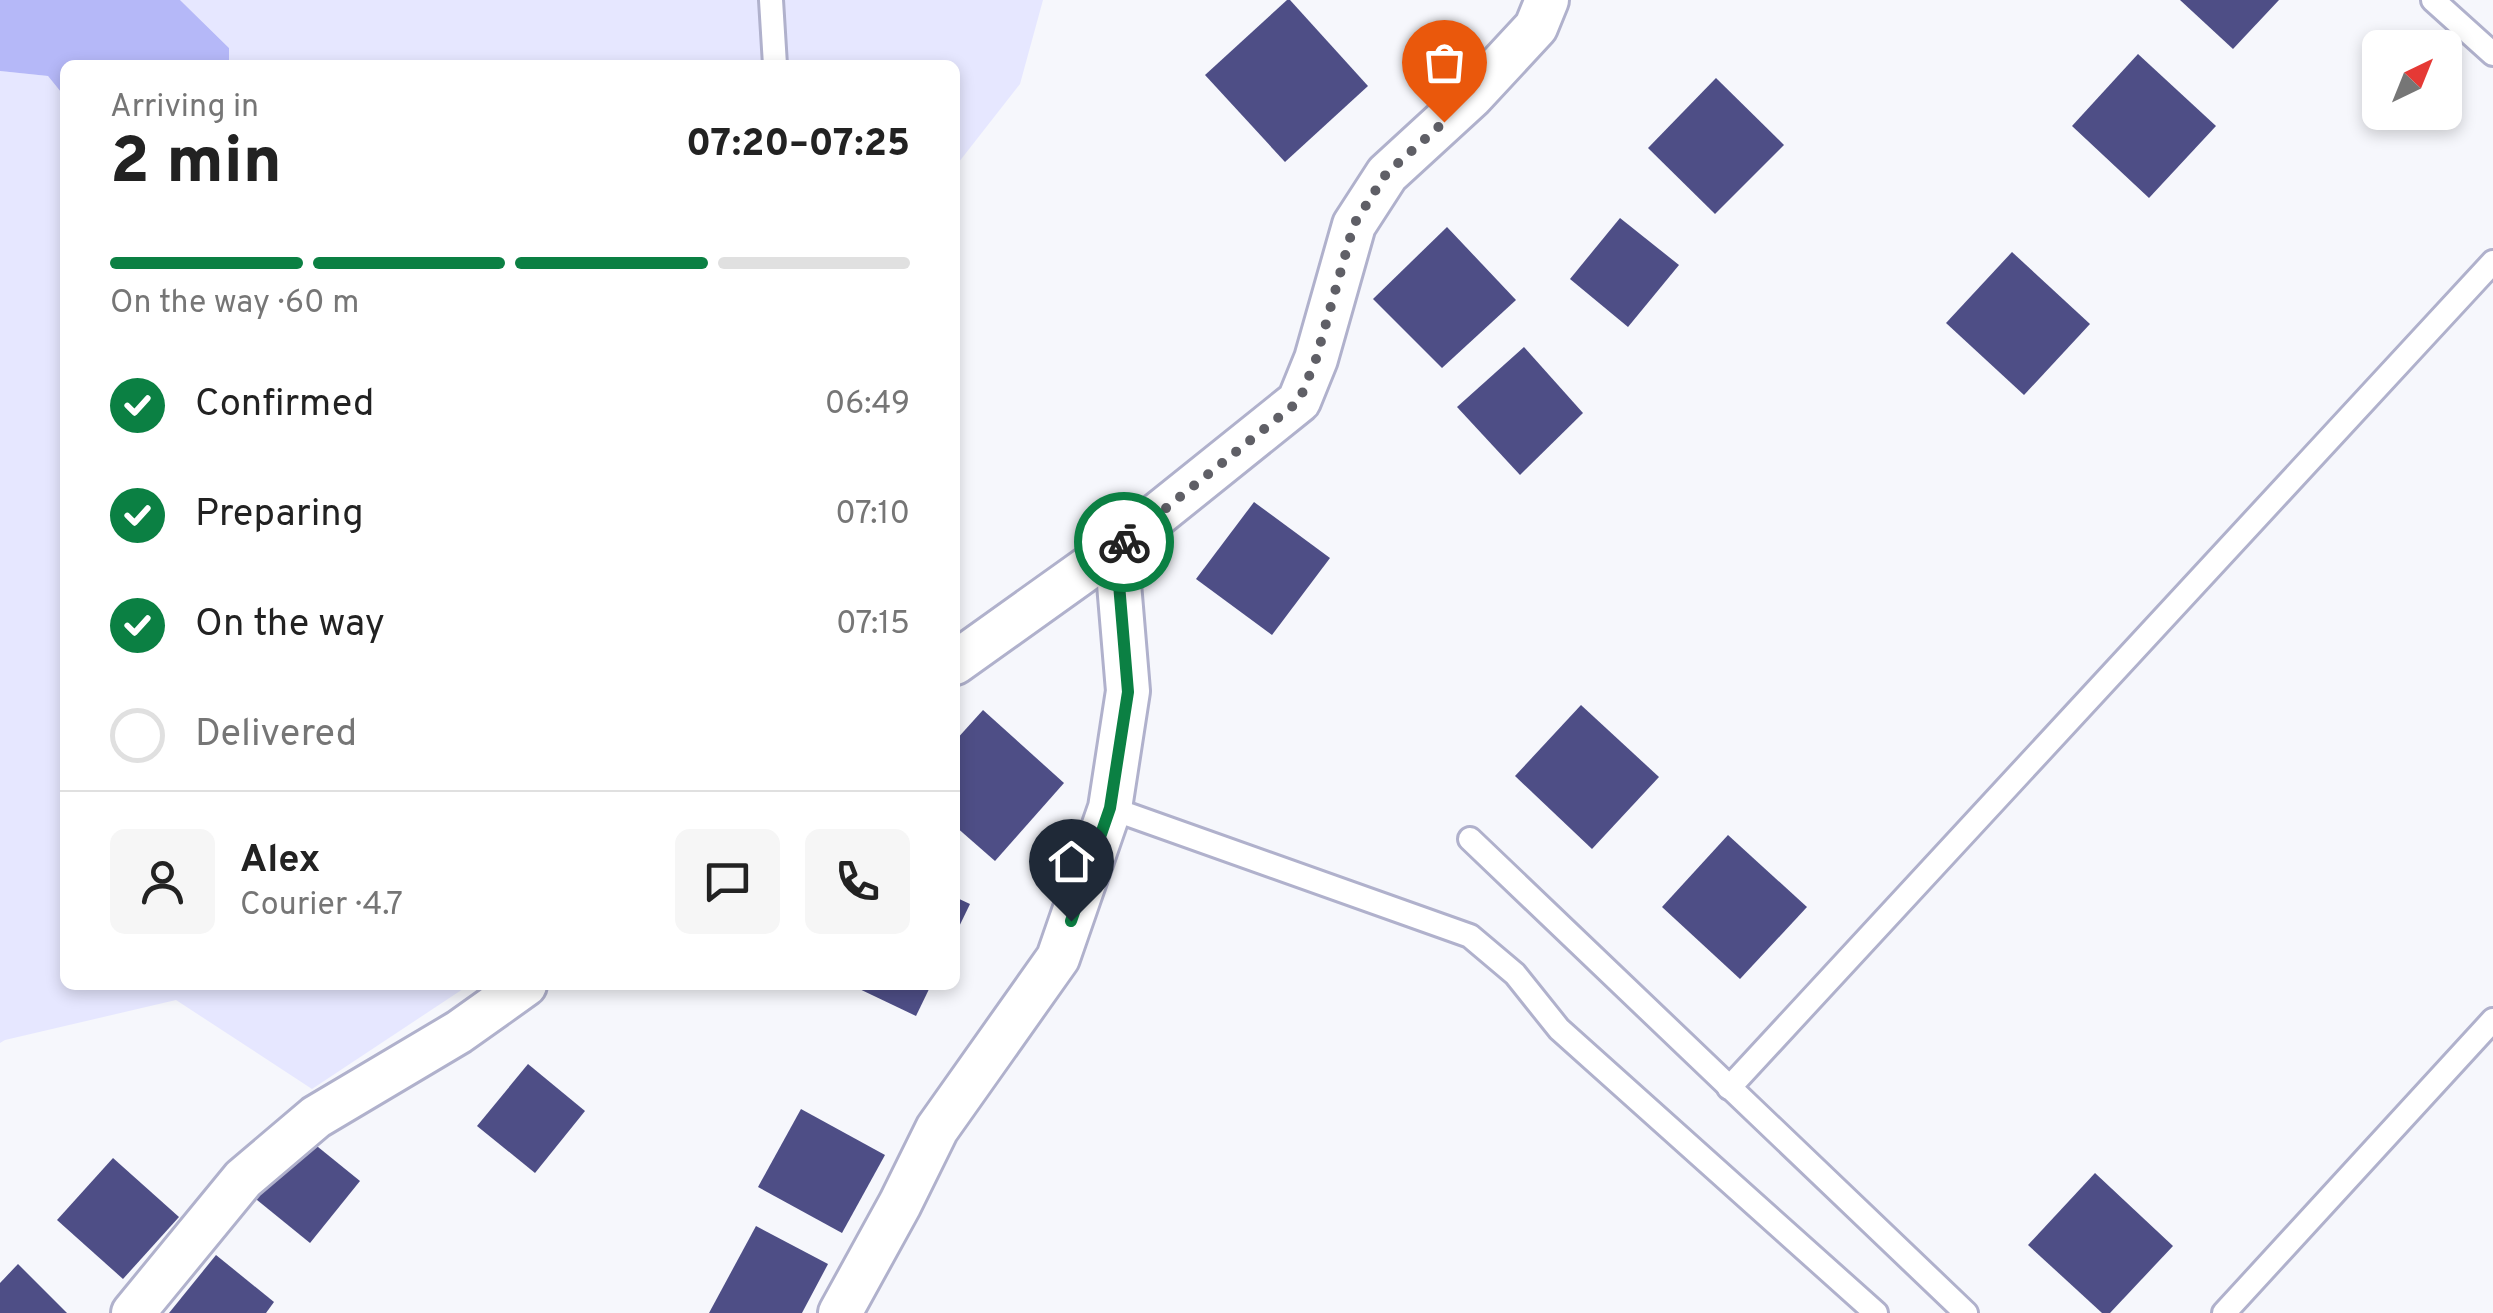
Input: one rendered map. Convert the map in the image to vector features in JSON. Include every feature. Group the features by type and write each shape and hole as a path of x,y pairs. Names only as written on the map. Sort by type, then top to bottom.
{"street":[{"path":"960,659 1116,548 1299,401 1316,359 1354,224 1386,174 1472,96 1536,27 1547,0"},
{"path":"840,1313 937,1129 1058,958 1110,808 1128,692 1116,548"},
{"path":"133,1313 243,1179 316,1117 459,1032 518,990"}],"lane":[{"path":"771,0 775,60"},
{"path":"2433,0 2493,54"},
{"path":"1730,1088 2493,262"},
{"path":"1110,808 1470,936 1515,974 1559,1029 1876,1313"},
{"path":"1470,839 1966,1313"},
{"path":"2224,1313 2493,1020"}],"shaded area":[{"path":"180,0 1043,0 1020,84 960,161 960,60 229,60 229,48"},
{"path":"0,71 48,76 60,91 60,990 461,990 312,1089 176,1000 0,1043"}],"water":[{"path":"0,0 180,0 229,48 229,60 60,60 60,91 48,76 0,71"}],"building":[{"path":"1287,0 1368,86 1285,162 1205,75"},
{"path":"2180,0 2279,0 2233,49"},
{"path":"2138,54 2216,126 2149,198 2072,126"},
{"path":"1716,78 1784,145 1715,214 1648,148"},
{"path":"1620,218 1679,265 1628,327 1570,279"},
{"path":"1447,227 1516,300 1442,368 1373,299"},
{"path":"2012,252 2090,324 2024,395 1946,323"},
{"path":"1524,347 1583,413 1520,475 1457,407"},
{"path":"1254,502 1330,558 1272,635 1196,579"},
{"path":"1581,705 1659,777 1592,849 1515,776"},
{"path":"983,710 1064,783 995,861 960,830 960,735"},
{"path":"1728,835 1807,907 1740,979 1662,907"},
{"path":"960,899 970,904 960,925"},
{"path":"861,990 929,990 916,1016"},
{"path":"528,1064 585,1111 535,1173 477,1126"},
{"path":"801,1109 885,1155 842,1233 758,1187"},
{"path":"302,1134 360,1181 310,1243 252,1196"},
{"path":"113,1158 179,1217 123,1279 57,1220"},
{"path":"2095,1173 2173,1246 2110,1313 2102,1313 2028,1245"},
{"path":"756,1226 828,1264 802,1313 709,1313"},
{"path":"216,1255 274,1302 266,1313 169,1313"},
{"path":"18,1264 67,1313 0,1313 0,1283"}],"way so far":[{"path":"1124,542 1299,401 1316,359 1354,224 1386,174 1444,122"}],"route":[{"path":"1071,921 1110,808 1128,692 1116,548 1124,542"}]}
